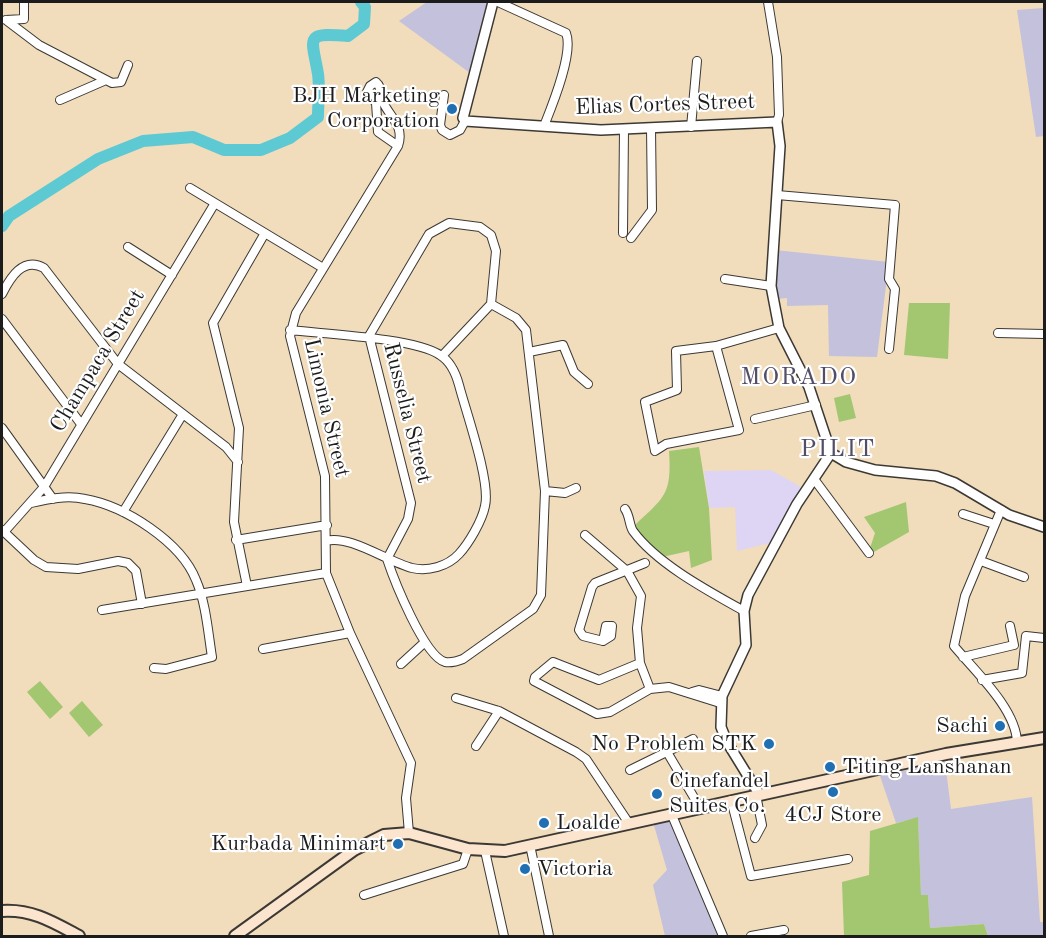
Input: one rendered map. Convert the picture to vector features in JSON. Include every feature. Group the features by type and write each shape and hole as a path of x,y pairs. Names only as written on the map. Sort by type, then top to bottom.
{"main road":[{"path":"235,936 365,842 384,835 409,833 468,849 505,851 699,806 946,754 1044,738"},
{"path":"2,911 29,912 61,932 79,936"}],"street":[{"path":"4,20 24,19 24,2"},
{"path":"444,95 440,125 442,130 450,135 460,130 465,122 463,118 493,2"},
{"path":"498,2 566,33 568,39 563,66 544,126"},
{"path":"768,2 777,63 779,115 777,122"},
{"path":"4,20 39,45 117,84 121,82 128,65"},
{"path":"691,127 697,61"},
{"path":"60,100 106,80"},
{"path":"379,102 399,128 401,138 398,146 378,132 379,102"},
{"name":"Elias Cortes Street","path":"465,122 624,129 777,122 780,146 771,286 779,327 816,405 831,453"},
{"path":"631,238 652,210 651,128"},
{"path":"623,233 624,129"},
{"name":"Limonia Street","path":"398,146 323,267 296,313 290,330 291,344 325,476 326,573 350,633 411,763 406,798 409,833"},
{"path":"190,188 323,267"},
{"path":"777,195 895,205 889,279 895,289 889,349"},
{"name":"Champaca Street","path":"3,531 44,487 215,203"},
{"name":"Russelia Street","path":"387,559 408,519 411,502 369,333 429,234 440,225 480,227 494,240 496,260 491,304"},
{"path":"247,586 236,540 234,516 240,440 213,323 265,233"},
{"path":"128,247 172,275"},
{"path":"2,294 14,273 29,265 37,264 44,268 118,364 226,447 238,462"},
{"path":"725,279 771,286"},
{"path":"387,559 425,642 436,656 445,662 463,659 533,609 541,595 545,491 529,352 523,323 491,304 442,356"},
{"path":"2,319 81,424"},
{"path":"716,346 739,430 666,444 655,451 645,402 677,390 676,351 716,346 779,327"},
{"path":"290,330 416,344 442,356 455,373 459,385 485,489 485,507 463,549 447,563 422,569 387,559 340,539 327,541"},
{"path":"998,333 1044,334"},
{"path":"529,352 563,345 572,369 588,384"},
{"path":"754,419 816,405"},
{"path":"123,512 183,414"},
{"path":"2,428 53,499"},
{"path":"226,447 240,440"},
{"path":"755,838 762,825 757,794 723,735 721,700 746,645 744,611 748,596 790,517 831,453 846,462 875,470 936,476 955,483 1001,510 1044,527"},
{"path":"814,479 869,553"},
{"path":"545,491 565,493 576,488"},
{"path":"31,503 53,499 85,499 123,512 173,545 189,567 200,595 212,657 166,669 154,668"},
{"path":"626,509 632,530 646,545 686,577 744,611"},
{"path":"1001,510 965,596 954,646 1013,721 1017,743"},
{"path":"963,514 994,524"},
{"path":"236,540 327,525"},
{"path":"3,531 34,560 46,567 78,569 118,561 128,563 136,571 142,604"},
{"path":"585,535 627,571 641,596 637,628 640,663 650,689"},
{"path":"981,561 1024,577"},
{"path":"603,641 583,636 579,630 592,587 595,583 645,563"},
{"path":"102,610 326,573"},
{"path":"963,657 1014,645 1010,626"},
{"path":"263,649 350,633"},
{"path":"982,680 1022,673 1030,636 1044,638"},
{"path":"401,664 425,642"},
{"path":"640,663 599,680 555,662 534,678 536,684 597,714 610,712 650,689 669,687 692,692 698,697 721,700"},
{"path":"456,698 499,711 586,759 628,822"},
{"path":"476,746 499,711"},
{"path":"630,770 693,739"},
{"path":"667,752 699,806"},
{"path":"731,800 751,876 848,859"},
{"path":"671,813 724,936"},
{"path":"530,845 549,936"},
{"path":"364,894 463,864 468,849"},
{"path":"485,851 504,936"},
{"path":"751,936 784,930"}],"shaded area":[{"path":"427,2 490,2 470,73 399,21"},
{"path":"1043,8 1044,136 1036,137 1017,10"},
{"path":"775,250 889,262 877,357 829,356 828,305 787,306 787,298 776,299"},
{"path":"771,470 801,487 770,543 737,551 735,507 709,508 704,471"},
{"path":"945,762 951,809 1032,797 1040,922 1044,922 1044,936 988,936 984,924 930,928 928,895 921,895 918,818 896,823 880,776"},
{"path":"671,820 718,936 665,936 653,885 667,870 653,822"}],"green space":[{"path":"909,303 950,303 948,359 904,355"},
{"path":"850,394 856,418 839,422 834,398"},
{"path":"699,447 709,508 712,560 691,568 689,551 662,557 634,526 664,494 669,478 669,451"},
{"path":"906,502 909,532 872,553 870,548 875,533 864,517"},
{"path":"40,681 63,707 50,719 27,692"},
{"path":"82,701 103,725 89,737 69,713"},
{"path":"918,817 921,895 928,895 930,928 984,924 988,936 844,936 842,882 869,875 870,831"}],"waterway":[{"path":"2,226 9,216 98,159 143,141 193,137 224,150 261,150 290,138 318,117 319,79 314,40 323,35 348,36 364,24 365,7 361,2"}],"place":[{"name":"BJH Marketing Corporation","path":"452,109"},
{"name":"Sachi","path":"1000,726"},
{"name":"No Problem STK","path":"769,744"},
{"name":"Titing Lanshanan","path":"830,767"},
{"name":"4CJ Store","path":"833,792"},
{"name":"Cinefandel Suites Co.","path":"657,794"},
{"name":"Loalde","path":"544,823"},
{"name":"Kurbada Minimart","path":"398,844"},
{"name":"Victoria","path":"525,869"}],"district":[{"name":"MORADO","path":"799,378"},
{"name":"PILIT","path":"838,450"}]}
